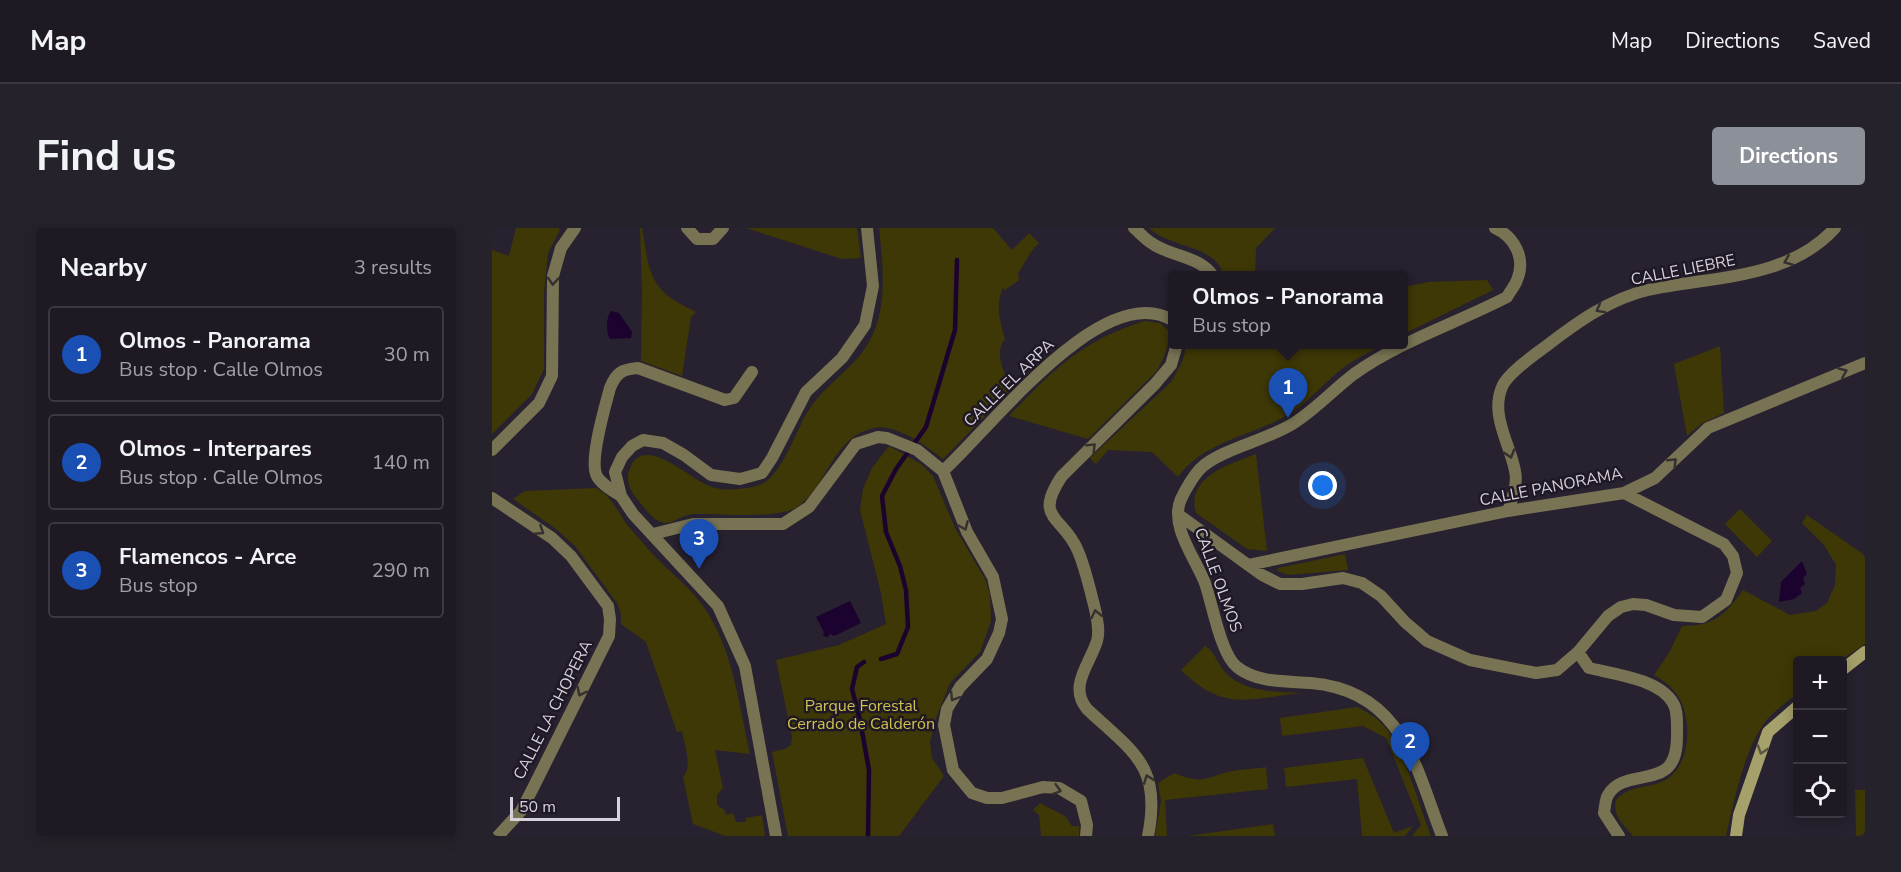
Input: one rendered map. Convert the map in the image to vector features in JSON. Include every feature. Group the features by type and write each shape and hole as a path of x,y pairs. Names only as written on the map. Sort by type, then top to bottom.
{"main road":[{"path":"1847,666 1865,652"},
{"path":"1736,836 1739,815 1768,732 1793,710"}],"street":[{"path":"492,450 539,403 547,390 552,375 552,276 561,248 574,228"},
{"path":"687,228 697,239 713,239 723,228"},
{"path":"776,836 745,666 718,606 633,514 621,496 615,472 622,457 632,446 643,440 663,443 711,475 740,479 762,473 806,392 842,358 866,325 873,286 867,228"},
{"path":"1134,228 1153,244 1200,263 1208,271"},
{"name":"CALLE OLMOS","path":"1408,344 1507,297 1518,280 1522,261 1513,241 1495,228"},
{"name":"CALLE LIEBRE","path":"1508,511 1516,473 1498,412 1502,386 1523,364 1603,307 1647,291 1768,269 1798,257 1824,240 1835,228"},
{"name":"CALLE EL ARPA","path":"940,469 1062,351 1095,330 1124,316 1143,313 1162,314 1168,317"},
{"path":"1148,836 1152,814 1151,785 1141,761 1087,709 1079,694 1083,670 1097,640 1098,621 1077,549 1051,513 1049,502 1051,493 1062,476 1155,384 1171,365 1176,349"},
{"name":"CALLE OLMOS","path":"1397,349 1353,375 1322,403 1293,424 1258,442 1219,456 1200,468 1180,500 1179,515 1187,549 1204,581 1223,644 1235,666 1260,679 1328,684 1365,700 1391,720 1409,748 1442,836"},
{"name":"CALLE PANORAMA","path":"1248,565 1508,511 1624,493 1655,478 1708,428 1865,363"},
{"path":"621,496 606,486 596,475 595,458 609,388 614,377 624,369 638,368 725,400 734,398 752,372"},
{"path":"653,534 693,524 783,524 809,507 856,444 878,437 894,439 917,450 940,469 966,532 993,577 1002,619 999,633 987,659 960,687 947,709 944,725 953,770 972,793 987,798 1002,798 1043,787 1059,788 1080,801 1087,825 1086,836"},
{"path":"1179,515 1248,565 1280,584 1302,584 1342,578 1362,583 1380,596 1427,641 1470,660 1536,673 1557,670 1578,652 1608,616 1621,607 1633,604 1646,605 1674,615 1702,617 1726,600 1737,573 1733,556 1724,544 1624,493"},
{"name":"CALLE LA CHOPERA","path":"492,498 552,538 571,556 608,606 610,619 609,636 533,788 521,811 498,836"},
{"path":"1578,652 1589,668 1651,684 1674,704 1677,744 1674,757 1666,769 1651,776 1622,782 1608,795 1604,813 1619,836"}],"green space":[{"path":"516,228 559,228 560,230 548,253 544,294 544,369 532,394 492,434 492,250 509,256"},
{"path":"640,228 642,228 647,259 655,281 676,302 696,312 691,317 682,376 641,361"},
{"path":"746,228 857,228 861,258 842,259"},
{"path":"879,228 993,228 1012,250 1029,233 1039,243 1018,273 1019,280 1005,290 1003,288 999,300 1000,320 1005,339 1000,350 1000,357 1011,389 943,459 901,432 883,427 874,428 860,433 849,441 839,451 807,498 788,511 762,515 694,514 666,523 654,518 635,497 628,482 629,471 635,460 643,455 664,460 707,485 721,489 758,486 776,472 807,412 826,389 855,361 866,347 874,331 879,315 883,281"},
{"path":"1149,228 1275,228 1256,248 1255,271 1222,271 1212,258 1202,252"},
{"path":"1487,280 1493,290 1408,332 1408,286 1429,282"},
{"path":"1144,321 1160,323 1168,330 1166,352 1162,362 1156,372 1088,439 1009,416 1040,384 1069,359 1102,338"},
{"path":"1720,346 1724,413 1701,424 1687,436 1674,364"},
{"path":"1186,349 1376,349 1343,368 1294,411 1264,427 1217,446 1190,464 1178,477 1152,452 1108,450 1096,464 1090,458 1171,382 1182,362"},
{"name":"Parque Forestal Cerrado de Calderón","path":"889,446 921,464 933,476 955,528 985,579 990,594 991,621 980,652 950,683 936,718 930,742 932,758 944,776 899,836 788,836 772,752 791,745 792,737 776,660 839,645 886,624 881,593 860,510 863,489 872,468"},
{"path":"1256,454 1267,551 1247,549 1196,513 1194,501 1203,481 1212,474 1234,462"},
{"path":"596,488 616,507 627,525 650,551 696,597 713,622 734,677 750,754 715,750 723,788 717,795 717,804 724,809 726,815 733,813 736,822 746,822 746,818 762,815 765,836 725,836 693,824 683,777 688,761 682,731 677,732 646,642 621,624 621,614 617,603 575,546 556,529 513,499 525,491"},
{"path":"1740,509 1772,541 1757,557 1725,524"},
{"path":"1807,515 1863,554 1865,558 1865,644 1847,656 1793,656 1793,697 1766,721 1752,745 1741,776 1726,836 1633,836 1617,816 1616,800 1628,791 1656,784 1670,777 1677,770 1685,750 1687,727 1683,705 1673,690 1654,675 1669,653 1682,626 1702,624 1718,617 1743,590 1790,615 1816,611 1827,603 1835,585 1836,565 1824,545 1802,523"},
{"path":"1345,554 1348,570 1289,575 1277,571 1278,568"},
{"path":"1205,646 1225,672 1241,684 1260,690 1301,693 1236,700 1210,692 1181,670"},
{"path":"1357,707 1383,725 1397,747 1431,836 1412,836 1421,825 1386,738 1363,726 1282,736 1280,718"},
{"path":"1363,758 1394,833 1413,826 1405,836 1362,836 1357,779 1286,787 1284,768"},
{"path":"1266,767 1268,789 1165,800 1167,836 1155,836 1161,801 1158,783 1174,773 1202,779 1233,771"},
{"path":"1855,790 1865,790 1865,836 1856,836"},
{"path":"1040,803 1065,816 1072,826 1079,826 1079,836 1041,836 1039,815 1033,810"},
{"path":"1273,824 1275,836 1187,836"}],"shaded area":[{"path":"611,311 619,313 632,332 631,338 610,339 607,325"},
{"path":"1802,561 1807,574 1803,578 1805,584 1800,588 1802,593 1794,599 1779,602 1781,582"},
{"path":"850,601 861,623 834,636 830,634 828,637 823,636 824,632 816,617"}],"waterway":[{"path":"881,659 897,654 908,627 906,590 900,566 886,532 882,496 896,469 926,427 955,330 957,260"},
{"path":"864,662 857,667 852,689 869,770 868,836"}],"place":[{"name":"Olmos - Panorama","path":"1288,418"},
{"name":"Flamencos - Arce","path":"699,569"},
{"name":"Olmos - Interpares","path":"1410,772"}]}
